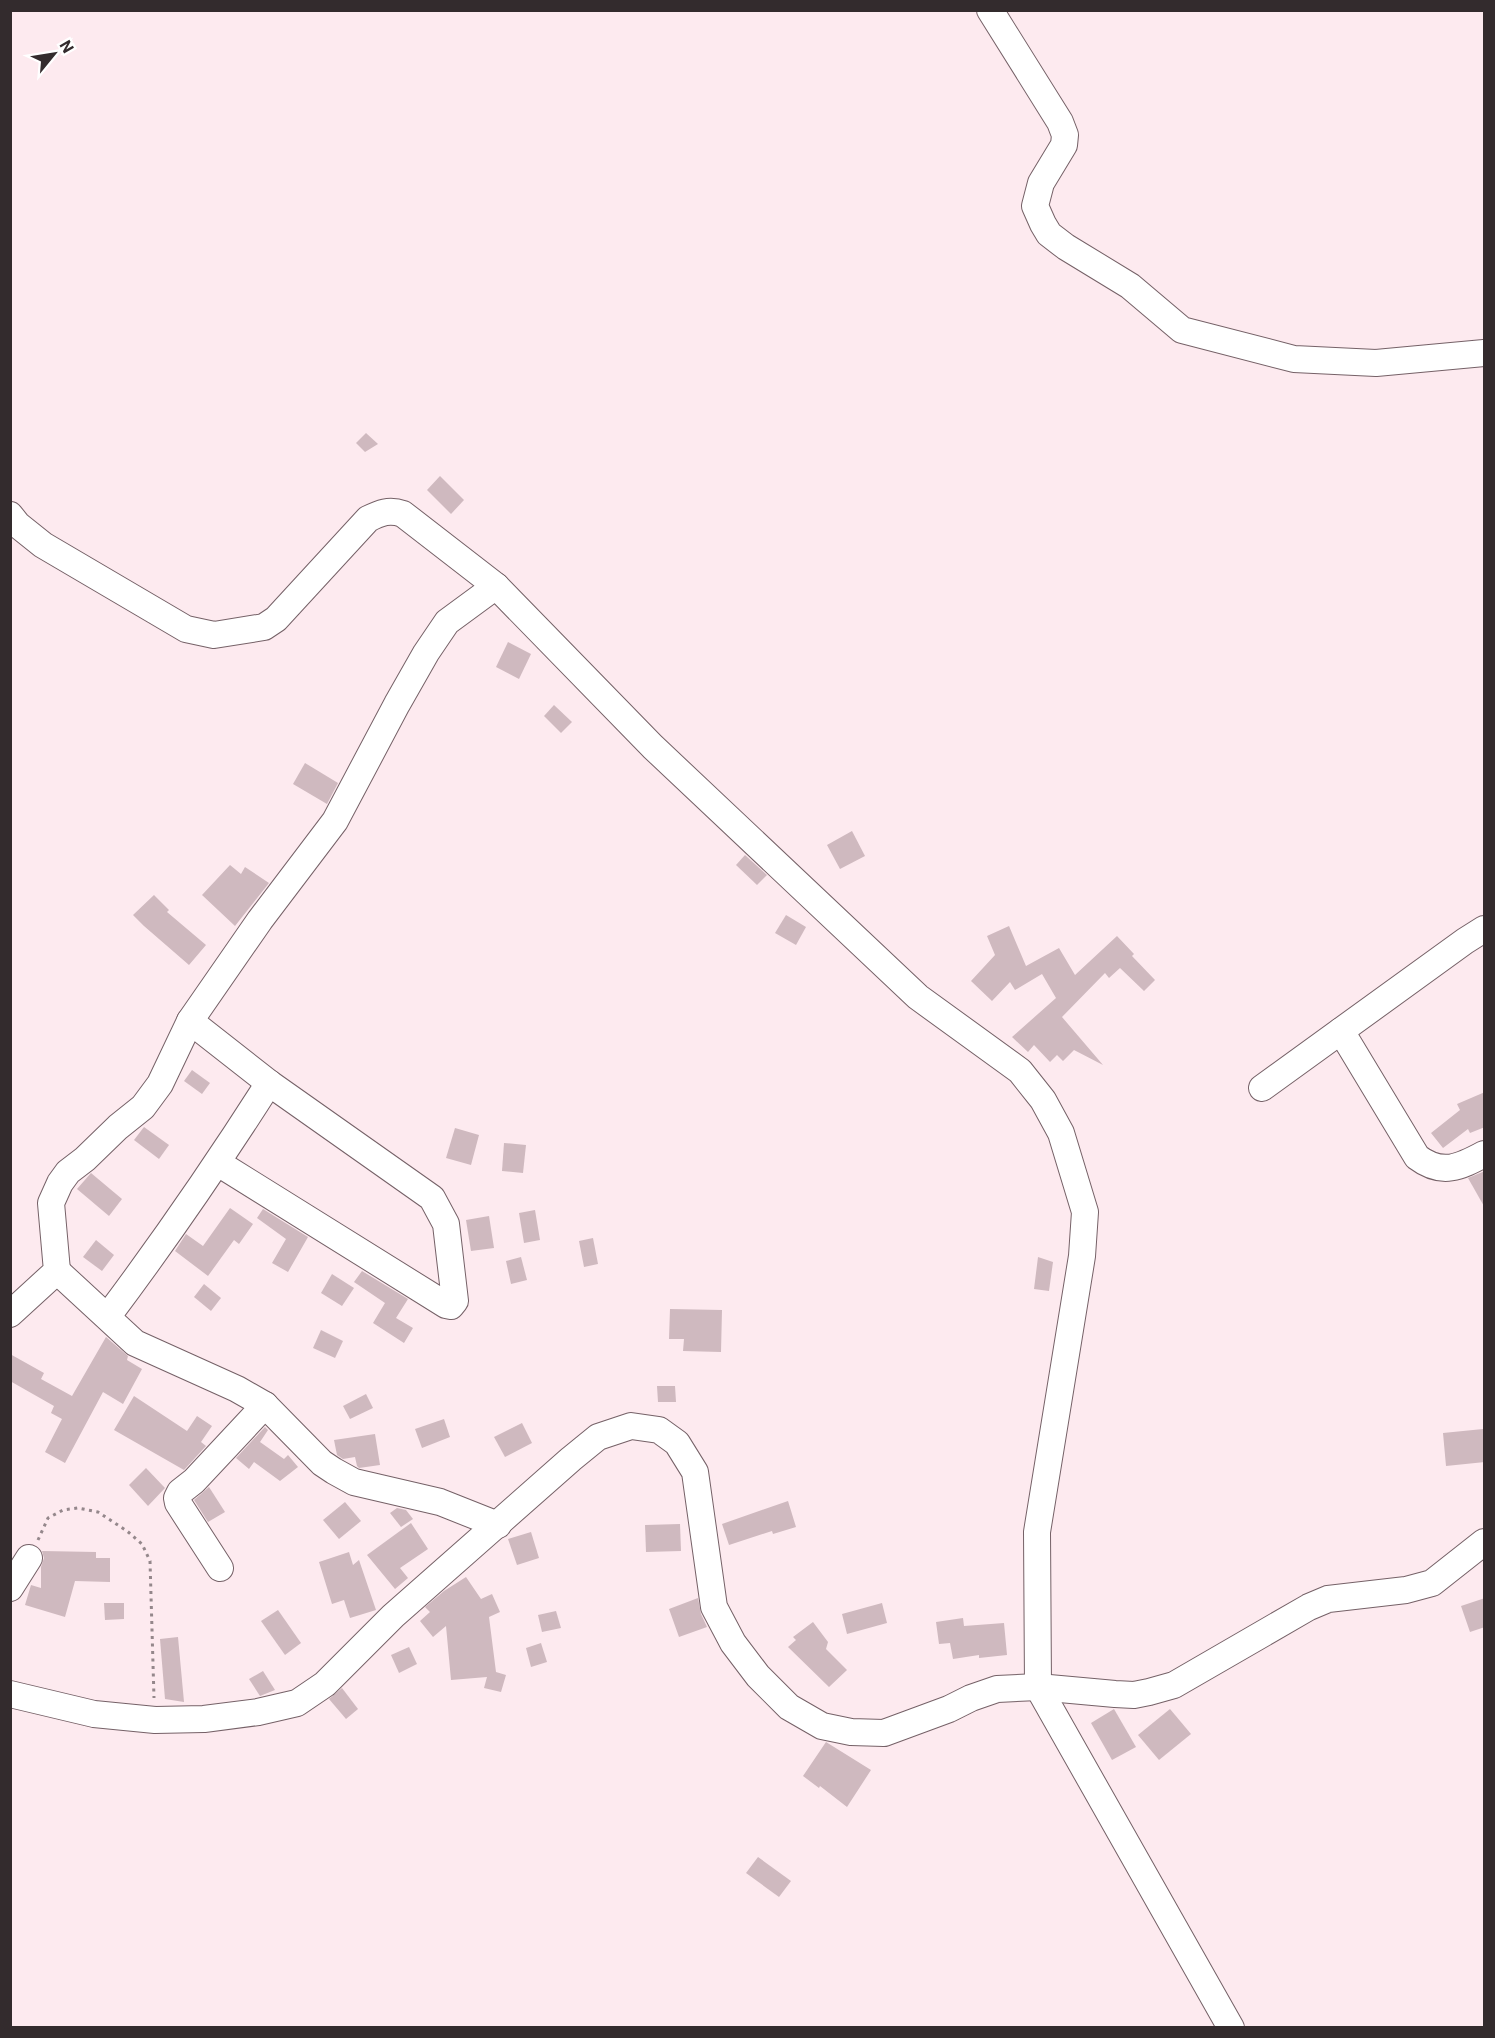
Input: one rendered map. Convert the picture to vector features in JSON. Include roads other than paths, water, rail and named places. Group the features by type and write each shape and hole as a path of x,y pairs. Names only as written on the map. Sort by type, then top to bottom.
{"street":[{"path":"990,10 1060,122 1065,135 1064,145 1041,183 1035,206 1043,224 1050,234 1066,247 1130,286 1182,330 1294,359 1376,363 1485,353"},
{"path":"10,515 18,525 43,545 186,629 214,635 264,627 276,619 368,519 393,511 403,514 496,586 653,747 918,997 1020,1071 1043,1100 1061,1133 1085,1212 1082,1256 1037,1532 1038,1687 1231,2028"},
{"path":"496,586 447,622 403,694 335,821 260,920 190,1021 160,1084 143,1107 68,1172 51,1203 57,1271 135,1342 265,1405 322,1463 354,1482 440,1502 498,1524"},
{"path":"1262,1088 1466,940 1485,929"},
{"path":"190,1021 269,1083 432,1197 446,1224 455,1301 451,1306 446,1305 218,1163"},
{"path":"1341,1031 1417,1157 1427,1165 1451,1168 1464,1165 1485,1154"},
{"path":"108,1316 165,1240 269,1083"},
{"path":"10,1314 57,1271"},
{"path":"220,1568 177,1498 265,1405"},
{"path":"10,1694 94,1714 154,1720 204,1719 258,1712 297,1703 325,1684 393,1616 598,1437 631,1426 659,1430 677,1443 694,1472 714,1607 733,1643 758,1676 789,1707 822,1726 851,1732 884,1733 997,1689 1038,1687 1134,1695 1174,1684 1309,1607 1328,1599 1406,1590 1432,1583 1485,1542"},
{"path":"10,1588 29,1558"}]}
